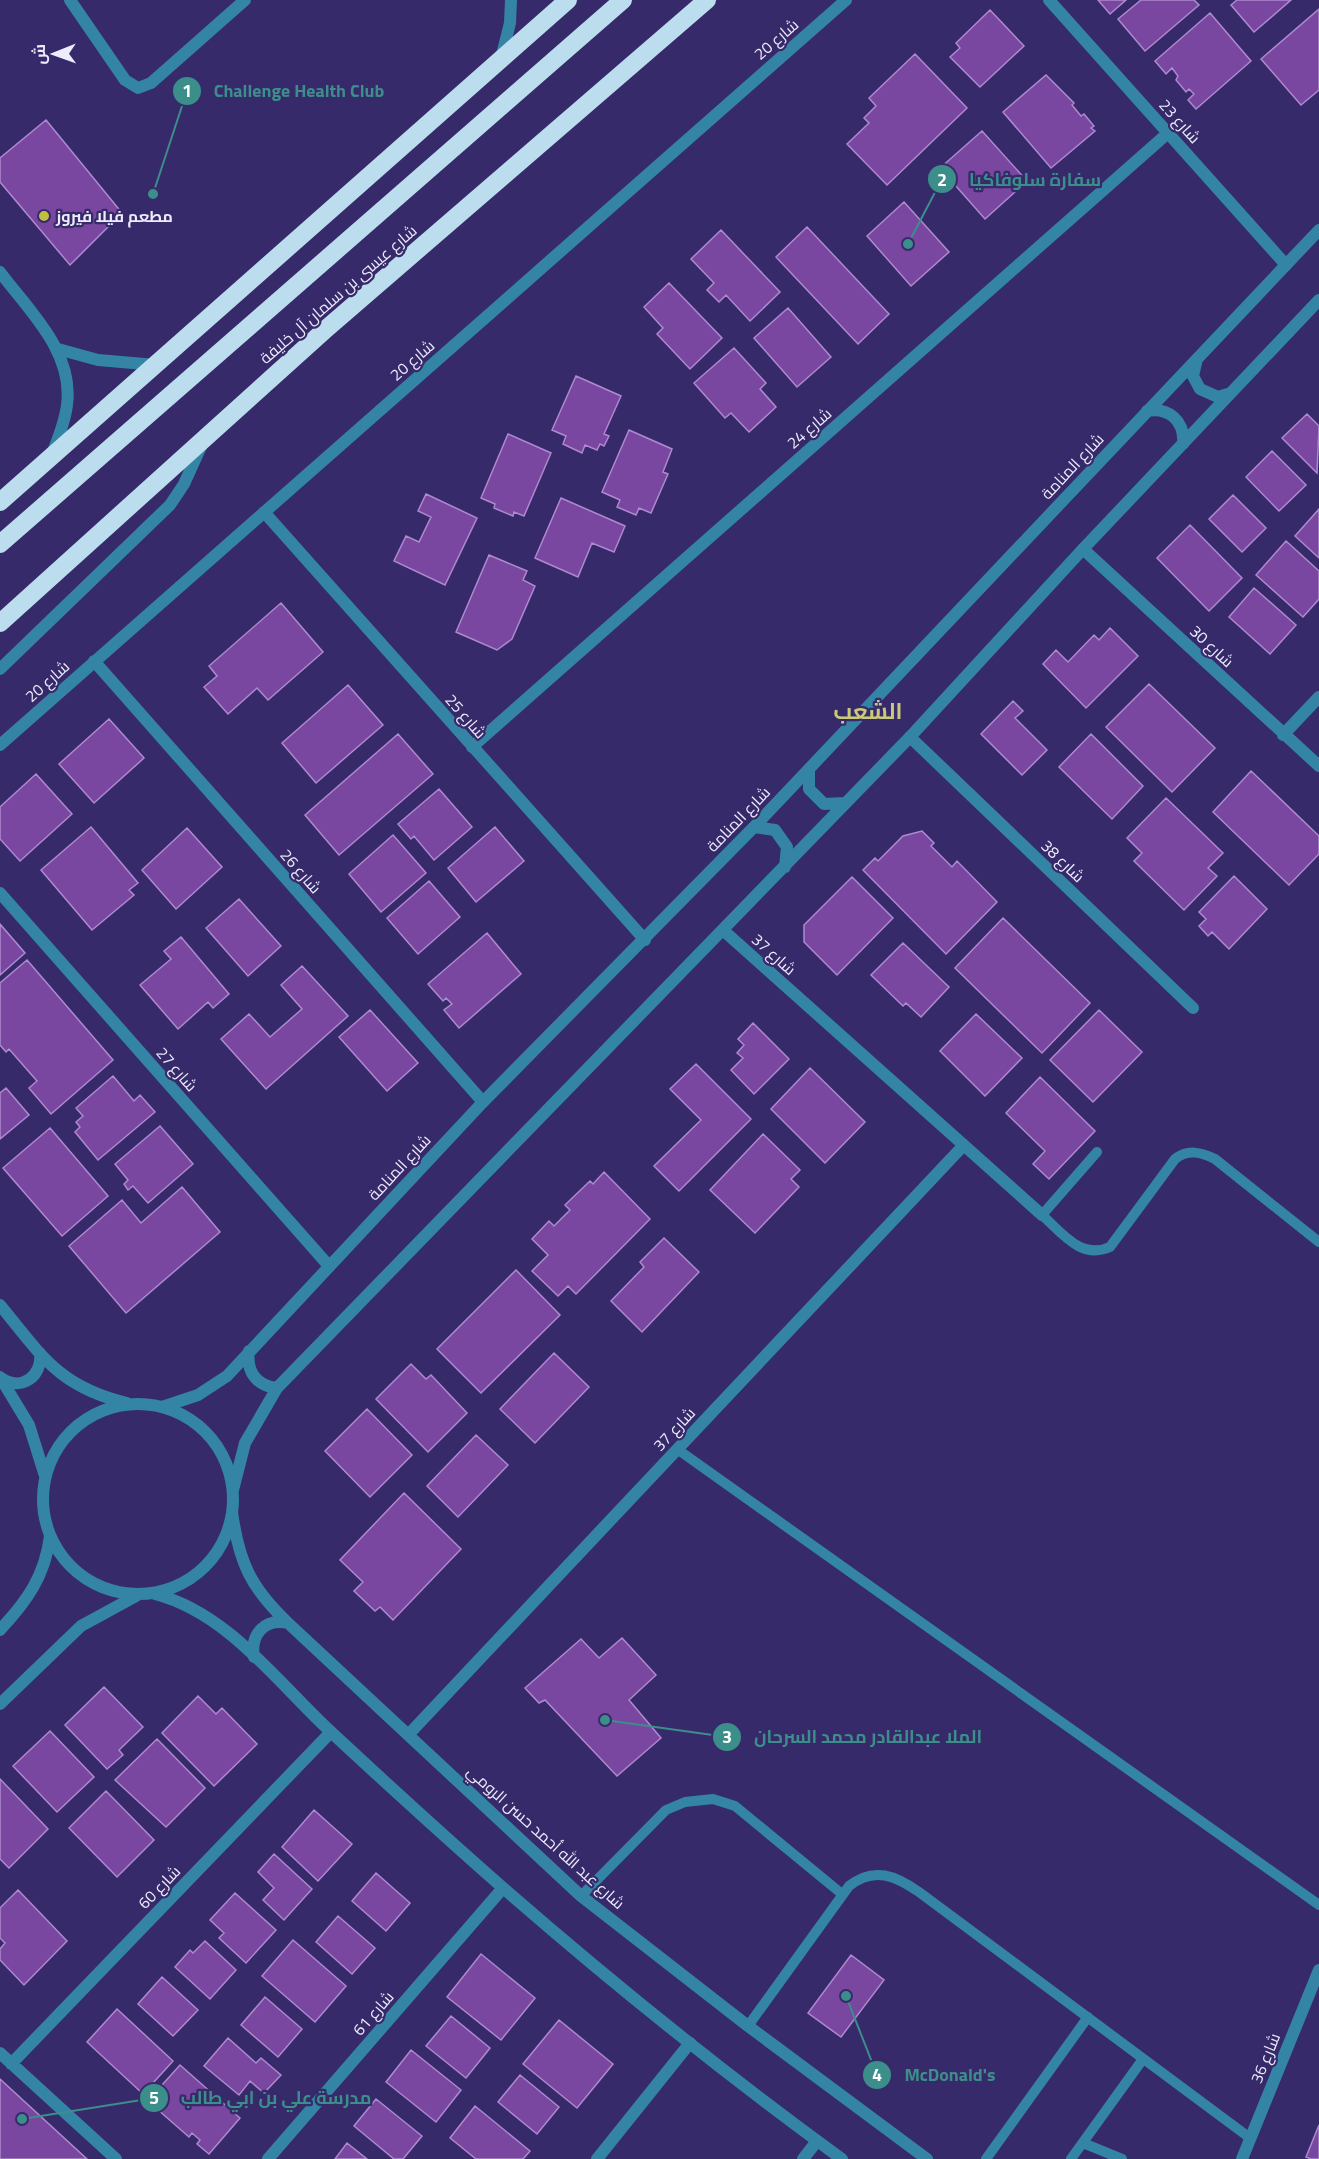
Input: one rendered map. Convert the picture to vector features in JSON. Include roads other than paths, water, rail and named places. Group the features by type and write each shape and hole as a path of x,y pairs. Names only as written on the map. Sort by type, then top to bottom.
{"highway":[{"path":"0,502 502,55 568,0"},
{"path":"0,544 622,0"},
{"name":"شارع عيسى بن سلمان آل خليفة","path":"0,623 205,437 707,0"}],"street":[{"path":"70,0 125,80 138,88 152,84 245,0"},
{"path":"502,55 510,23 512,0"},
{"name":"شارع 20","path":"0,746 846,0"},
{"name":"شارع 23","path":"1049,0 1286,265"},
{"name":"شارع 24","path":"472,747 1168,133"},
{"name":"شارع المنامة","path":"162,1407 207,1390 227,1376 483,1101 645,940 754,827 1319,230"},
{"path":"0,272 58,349 69,387 67,407 51,457"},
{"path":"131,1404 111,1407 76,1427 51,1459 45,1478 44,1517 50,1536 65,1561 87,1580 104,1589 139,1595 155,1594 183,1583 207,1566 219,1550 232,1512 232,1490 245,1443 277,1388 724,931 844,803 910,737 1083,549 1319,300"},
{"path":"58,349 98,360 156,365"},
{"path":"1200,356 1193,369 1200,389 1218,397 1231,393"},
{"path":"1147,411 1156,410 1174,416 1183,429 1183,444"},
{"path":"0,669 170,505 196,461 205,437"},
{"name":"شارع 25","path":"264,512 645,940"},
{"name":"شارع 30","path":"1083,549 1319,766"},
{"name":"شارع 26","path":"94,662 483,1101"},
{"path":"1283,735 1319,697"},
{"name":"شارع 38","path":"910,737 1193,1008"},
{"path":"809,769 809,789 824,804 844,803"},
{"path":"754,827 775,830 787,847 785,867"},
{"name":"شارع 27","path":"0,893 329,1266"},
{"name":"شارع 37","path":"724,931 1042,1215"},
{"name":"شارع 37","path":"409,1734 963,1146"},
{"path":"0,1305 40,1353 66,1378 93,1393 131,1404 162,1407 197,1424 221,1453 232,1490"},
{"path":"249,1352 248,1360 253,1376 259,1383 277,1388"},
{"path":"0,1377 14,1384 28,1381 39,1369 40,1353"},
{"path":"0,1377 29,1425 45,1478"},
{"name":"شارع عبد الله أحمد حسن الرومي","path":"232,1512 239,1554 260,1596 581,1896 748,2026 927,2159"},
{"path":"0,1630 28,1599 37,1584 48,1553 50,1536"},
{"path":"155,1594 179,1601 208,1616 331,1732 503,1888 690,2043 842,2159"},
{"path":"0,1704 81,1626 139,1595"},
{"path":"254,1657 253,1642 261,1628 274,1622 288,1623"},
{"name":"شارع 60","path":"11,2064 331,1732"},
{"name":"شارع 61","path":"268,2159 503,1888"},
{"name":"شارع 36","path":"1242,2159 1319,1970"},
{"path":"597,2159 690,2043"},
{"path":"0,2054 116,2159"},
{"path":"803,2159 817,2141"}],"lane":[{"path":"1097,1152 1042,1215 1079,1248 1102,1251 1115,1242 1175,1159 1187,1152 1196,1152 1215,1159 1319,1242"},
{"path":"677,1449 1319,1905"},
{"path":"581,1896 666,1810 685,1802 713,1798 735,1806 842,1894"},
{"path":"748,2026 842,1894 857,1880 868,1875 888,1874 900,1879 1250,2138"},
{"path":"987,2159 1088,2018"},
{"path":"1071,2159 1143,2059"},
{"path":"1083,2143 1122,2159"},
{"path":"996,2146 998,2159"}],"place":[{"name":"Challenge Health Club","path":"153,194"},
{"name":"مطعم فيلا فيروز","path":"44,216"},
{"name":"سفارة سلوفاكيا","path":"908,244"},
{"name":"الملا عبدالقادر محمد السرحان","path":"605,1720"},
{"name":"McDonald's","path":"846,1996"},
{"name":"مدرسة علي بن ابي طالب","path":"22,2119"}],"district":[{"name":"الشعب","path":"868,711"}]}
